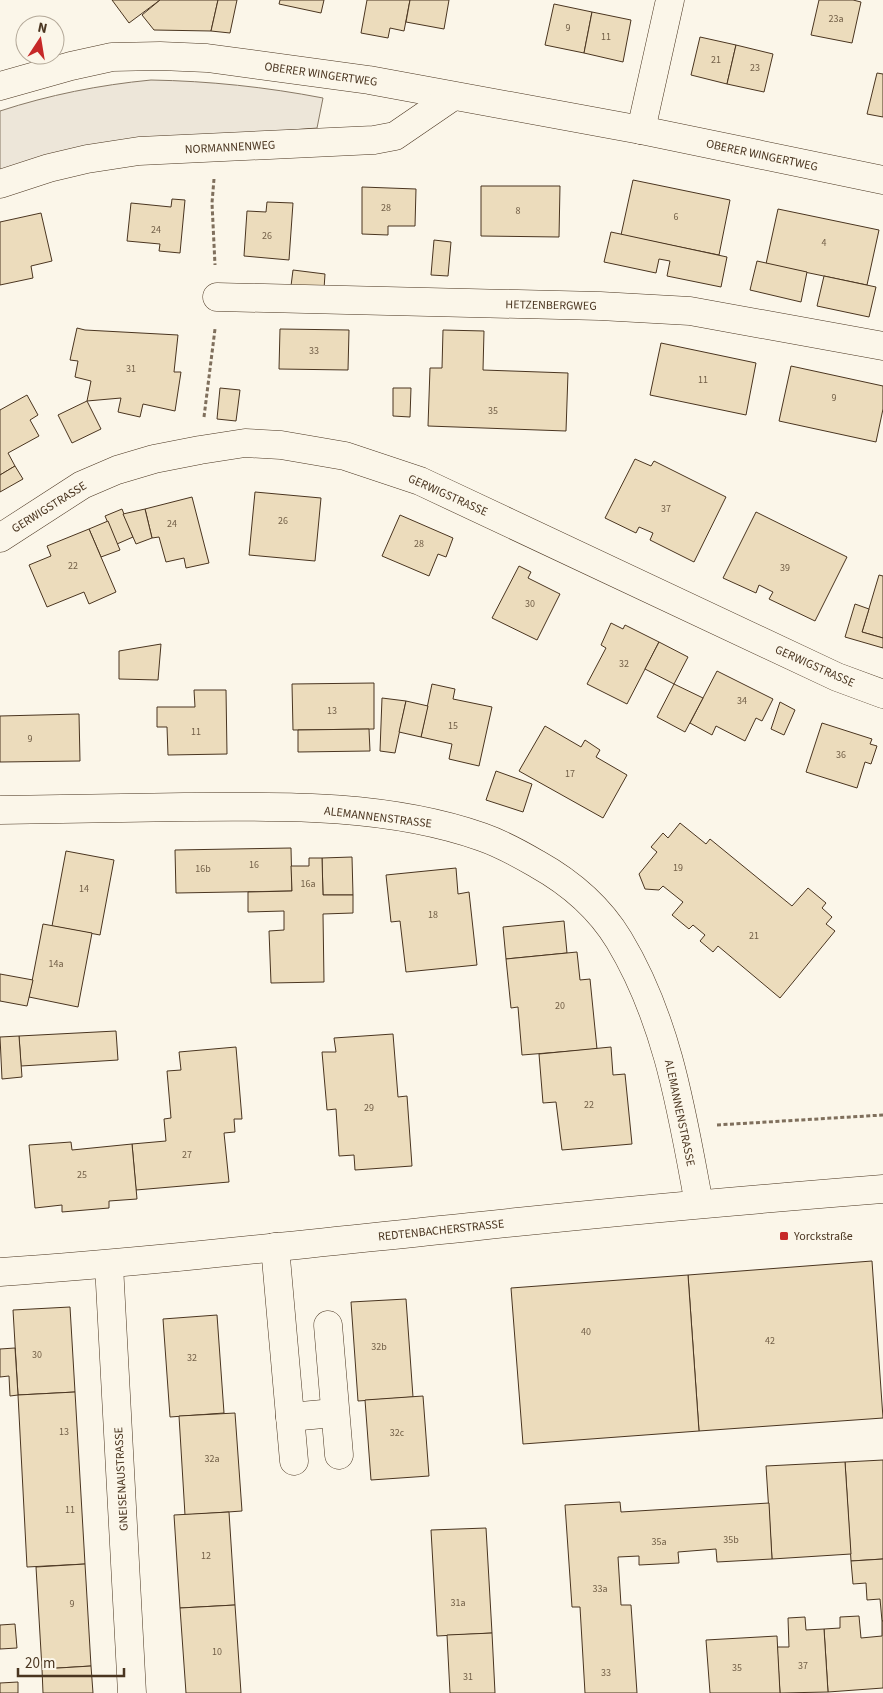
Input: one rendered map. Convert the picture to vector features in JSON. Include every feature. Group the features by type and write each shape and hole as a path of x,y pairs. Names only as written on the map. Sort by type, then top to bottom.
{"street":[{"path":"641,130 670,0"},
{"name":"OBERER WINGERTWEG","path":"0,86 71,66 112,58 160,56 207,58 369,80 452,97 641,130 883,180"},
{"name":"NORMANNENWEG","path":"0,184 49,168 87,159 139,151 374,140 395,136 452,97"},
{"name":"HETZENBERGWEG","path":"217,297 600,306 690,311 883,346"},
{"name":"GERWIGSTRASSE","path":"0,538 82,485 117,470 154,459 245,444 281,445 345,456 420,481 837,677 883,694"},
{"name":"ALEMANNENSTRASSE","path":"0,810 268,806 346,810 401,817 447,826 484,837 515,851 561,877 591,903 618,938 639,976 657,1022 675,1077 699,1204"},
{"name":"REDTENBACHERSTRASSE","path":"0,1272 109,1264 699,1204 883,1189"},
{"path":"275,1247 294,1461"},
{"name":"GNEISENAUSTRASSE","path":"109,1264 132,1693"},
{"path":"328,1325 339,1455"},
{"path":"290,1417 334,1413"}],"path":[{"path":"684,1127 883,1115"}],"shaded area":[{"path":"151,80 237,85 323,98 317,128 133,143 64,151 0,170 0,111 74,91"}],"building":[{"path":"112,0 160,0 129,23"},
{"path":"160,0 218,0 211,31 154,30 142,15"},
{"path":"218,0 237,0 230,33 211,31"},
{"path":"280,0 324,0 321,13 279,4"},
{"path":"367,0 410,0 404,31 390,28 388,38 361,33"},
{"path":"410,0 449,0 444,29 406,22"},
{"path":"819,0 853,0 861,2 852,43 811,35"},
{"path":"554,4 592,12 584,53 545,45"},
{"path":"592,12 631,20 623,62 584,53"},
{"path":"700,37 736,45 727,84 691,75"},
{"path":"736,45 773,54 764,92 727,84"},
{"path":"877,73 883,74 883,117 867,114"},
{"path":"633,180 730,200 719,255 621,235"},
{"path":"481,186 560,186 559,237 481,236"},
{"path":"362,187 416,189 415,226 388,226 388,235 362,234"},
{"path":"172,199 185,200 180,253 159,251 160,244 127,241 131,203 171,207"},
{"path":"267,202 293,203 289,260 244,256 247,211 266,212"},
{"path":"778,209 879,230 867,285 766,264"},
{"path":"41,213 52,261 31,266 33,278 0,285 0,222"},
{"path":"611,232 727,257 721,287 667,276 670,261 659,259 656,273 604,262"},
{"path":"434,240 451,242 448,276 431,275"},
{"path":"757,261 807,272 801,302 750,290"},
{"path":"293,270 325,274 324,289 291,286"},
{"path":"824,276 876,287 869,317 817,306"},
{"path":"77,328 178,335 174,372 181,372 175,411 143,404 140,417 118,412 121,398 87,401 91,381 75,377 78,361 70,360"},
{"path":"280,329 349,330 348,370 279,369"},
{"path":"443,330 484,331 483,370 568,373 566,431 428,426 430,368 442,368"},
{"path":"661,343 756,363 746,415 650,395"},
{"path":"791,366 883,386 883,409 876,442 779,421"},
{"path":"220,388 240,390 236,421 217,419"},
{"path":"393,388 411,388 410,417 393,416"},
{"path":"27,395 38,415 30,420 39,436 8,453 15,466 0,475 0,410"},
{"path":"87,401 101,429 72,443 58,415"},
{"path":"635,459 651,466 654,461 726,497 694,562 650,540 653,533 639,527 636,533 605,518"},
{"path":"15,466 23,479 0,492 0,475"},
{"path":"255,492 321,498 315,561 249,555"},
{"path":"192,497 209,563 186,568 184,558 166,562 159,537 152,538 145,509"},
{"path":"122,509 133,537 117,544 105,516"},
{"path":"145,509 152,538 136,544 123,514"},
{"path":"756,512 847,557 815,621 769,599 773,592 759,585 756,593 723,578"},
{"path":"400,515 453,538 446,557 438,554 429,576 382,556"},
{"path":"108,521 120,550 101,557 89,529"},
{"path":"89,529 116,592 89,604 84,592 47,607 29,565 51,556 47,546"},
{"path":"519,566 531,572 528,578 560,594 537,640 492,618"},
{"path":"879,575 883,576 883,638 862,632"},
{"path":"855,604 869,609 862,632 883,638 883,648 845,637"},
{"path":"611,623 623,629 625,625 659,642 627,704 587,684 606,648 601,645"},
{"path":"659,642 688,657 674,684 645,669"},
{"path":"161,644 158,680 119,679 119,651"},
{"path":"717,671 773,699 762,721 756,718 745,741 716,726 712,735 690,723"},
{"path":"374,683 374,729 293,730 292,684"},
{"path":"432,684 455,689 453,699 492,707 479,766 449,759 452,744 421,737"},
{"path":"674,684 703,698 685,732 657,717"},
{"path":"194,690 226,690 227,754 168,755 167,727 157,727 157,707 195,707"},
{"path":"382,698 406,701 395,753 380,751"},
{"path":"406,701 428,706 421,737 399,732"},
{"path":"780,702 795,710 784,735 771,729"},
{"path":"79,714 80,761 0,762 0,716"},
{"path":"822,723 872,739 870,744 877,746 871,764 865,762 857,788 806,772"},
{"path":"545,726 581,747 585,740 600,750 596,757 627,775 603,818 519,771"},
{"path":"369,729 370,751 298,752 298,730"},
{"path":"496,771 532,784 523,812 486,800"},
{"path":"680,823 706,844 710,839 792,906 808,888 826,903 822,908 832,917 826,924 835,931 780,998 718,946 713,952 700,941 705,935 693,925 689,929 672,915 683,902 663,886 659,890 645,889 639,874 657,852 651,847 663,833 668,838"},
{"path":"291,848 292,891 176,893 175,850"},
{"path":"66,851 114,860 100,935 52,926"},
{"path":"352,857 353,895 323,895 322,858"},
{"path":"309,858 322,858 323,895 353,895 353,913 323,914 324,982 271,983 269,931 284,930 284,911 248,912 248,892 292,891 291,866 309,866"},
{"path":"456,868 458,894 469,892 477,965 406,972 400,921 391,922 386,875"},
{"path":"564,921 567,953 506,959 503,927"},
{"path":"43,924 92,933 78,1007 29,997"},
{"path":"577,952 580,980 590,979 597,1049 522,1055 518,1007 511,1008 506,959"},
{"path":"0,974 33,980 27,1006 0,1001"},
{"path":"116,1031 118,1060 21,1066 19,1036"},
{"path":"393,1034 398,1097 407,1096 412,1166 355,1170 354,1155 339,1156 336,1109 327,1110 322,1052 336,1052 334,1038"},
{"path":"19,1036 22,1077 2,1079 0,1037"},
{"path":"236,1047 242,1119 234,1119 235,1132 224,1133 229,1182 136,1190 132,1144 166,1141 164,1119 171,1118 167,1071 181,1070 179,1052"},
{"path":"611,1047 613,1075 625,1074 632,1144 562,1150 556,1102 543,1103 539,1054"},
{"path":"71,1142 72,1150 132,1144 137,1199 109,1201 109,1208 62,1212 62,1205 35,1208 29,1145"},
{"path":"872,1261 883,1418 699,1431 688,1275"},
{"path":"688,1275 699,1431 523,1444 511,1288"},
{"path":"406,1299 413,1397 358,1401 351,1302"},
{"path":"70,1307 75,1392 18,1395 13,1310"},
{"path":"217,1315 224,1413 170,1417 163,1319"},
{"path":"15,1348 18,1395 10,1396 9,1376 0,1377 0,1349"},
{"path":"75,1392 85,1564 27,1567 18,1395"},
{"path":"423,1396 429,1476 371,1480 365,1400"},
{"path":"235,1413 242,1511 185,1515 179,1416"},
{"path":"883,1460 883,1559 851,1561 845,1462"},
{"path":"845,1462 851,1554 772,1559 766,1466"},
{"path":"620,1502 621,1512 769,1503 772,1559 717,1562 716,1549 678,1552 679,1563 639,1565 639,1556 618,1557 621,1605 631,1605 637,1693 585,1693 580,1607 572,1607 565,1505"},
{"path":"229,1512 235,1605 180,1608 174,1515"},
{"path":"486,1528 492,1633 437,1636 431,1530"},
{"path":"883,1559 882,1621 880,1599 867,1600 866,1583 853,1584 851,1561"},
{"path":"85,1564 91,1666 42,1669 36,1567"},
{"path":"235,1605 241,1693 186,1693 180,1608"},
{"path":"859,1616 861,1638 882,1636 883,1621 883,1688 828,1692 824,1629 840,1628 840,1617"},
{"path":"805,1617 806,1630 824,1629 828,1692 780,1693 777,1647 789,1647 788,1618"},
{"path":"15,1624 17,1648 0,1649 0,1625"},
{"path":"492,1633 495,1693 450,1693 447,1635"},
{"path":"777,1636 780,1693 710,1693 706,1640"},
{"path":"91,1666 93,1693 43,1693 42,1669"},
{"path":"18,1682 18,1693 0,1693 0,1683"}],"place":[{"name":"Yorckstraße","path":"784,1236"}]}
